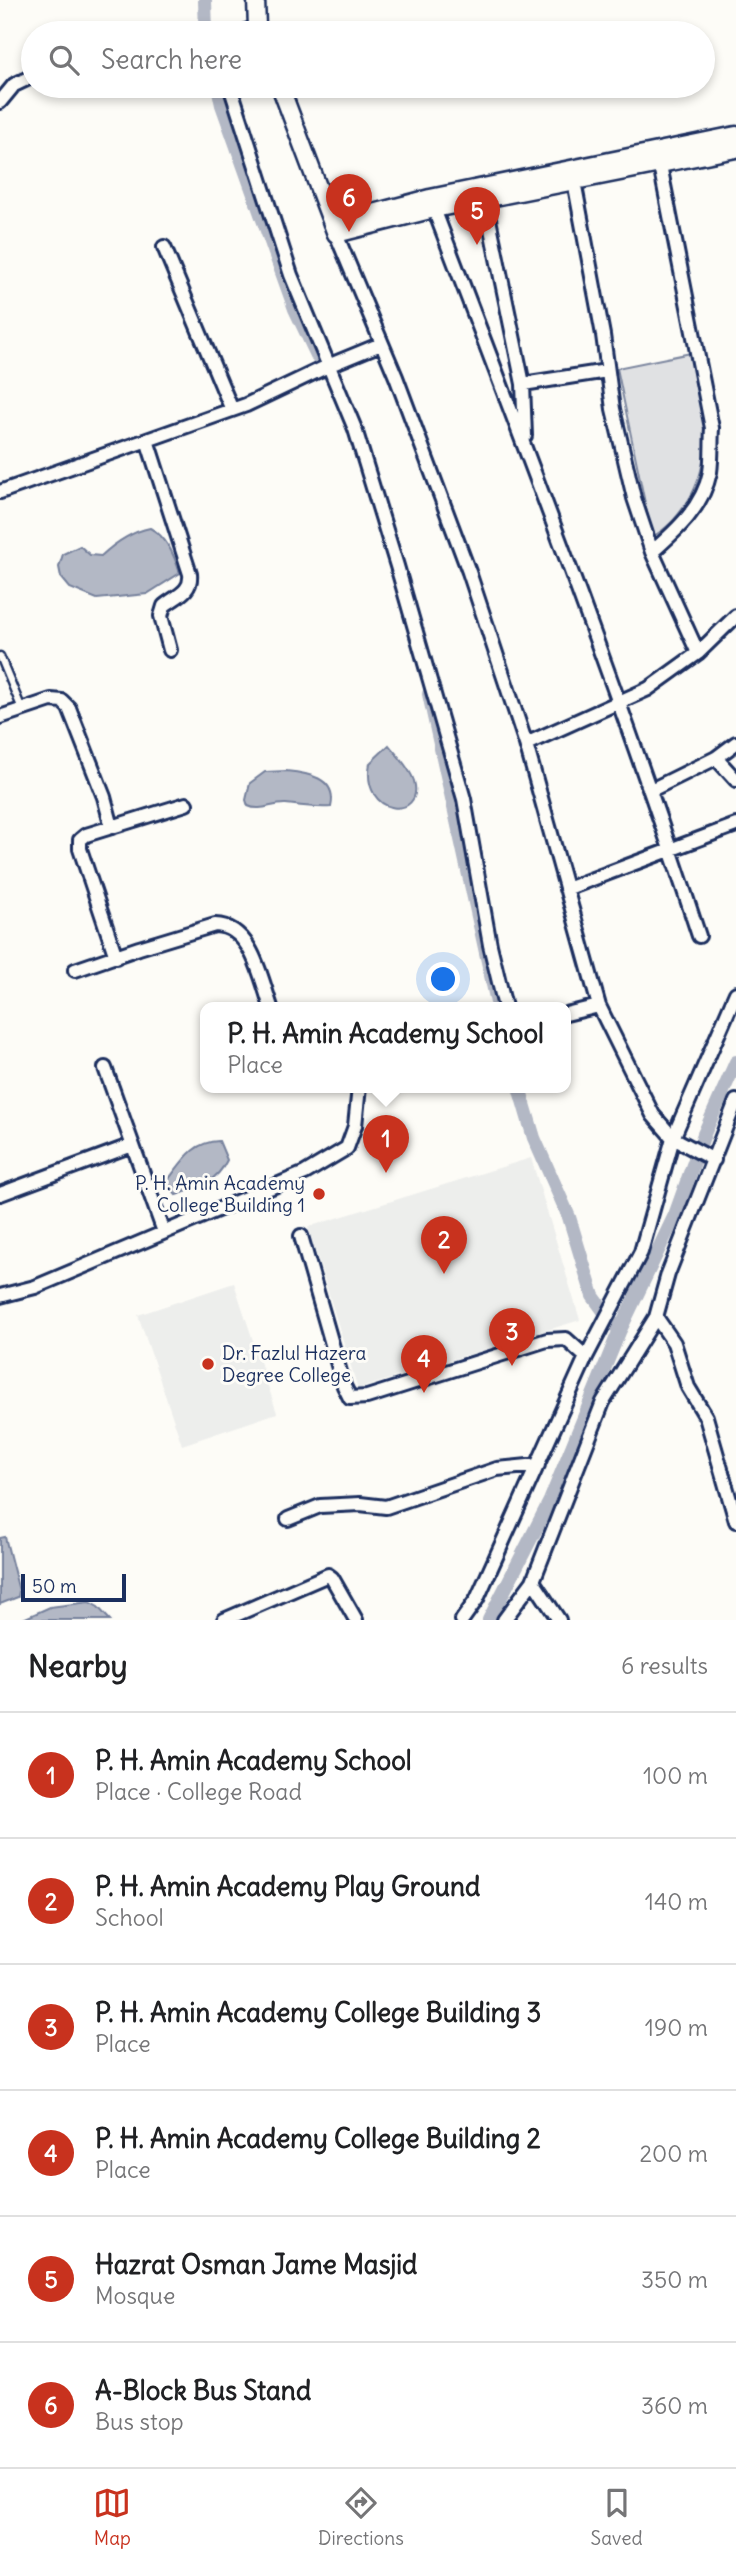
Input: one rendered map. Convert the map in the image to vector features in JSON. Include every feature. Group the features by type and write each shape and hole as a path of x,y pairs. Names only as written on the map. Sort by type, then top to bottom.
{"street":[{"path":"256,0 257,21"},
{"path":"0,102 14,85 21,82"},
{"path":"234,98 291,275 355,429 455,762 474,846 490,945 504,1002"},
{"path":"285,98 334,229 396,377 469,572 526,744 600,1006 653,1115 677,1140 712,1158"},
{"path":"334,229 573,181 736,135"},
{"path":"334,229 430,198 658,158 736,149"},
{"path":"652,552 697,506 709,473 712,428 658,158"},
{"path":"573,181 603,335 613,409 634,498 652,552 698,653"},
{"path":"485,200 523,384 525,447"},
{"path":"434,209 619,702 699,936"},
{"path":"164,247 232,410"},
{"path":"0,492 232,410 381,344"},
{"path":"523,384 607,371"},
{"path":"147,440 191,583 187,590 164,606 161,616 170,650"},
{"path":"526,744 648,689 698,653 736,616"},
{"path":"0,717 51,700 62,701 69,708 104,797 112,827"},
{"path":"651,790 716,758 736,743"},
{"path":"716,758 736,780"},
{"path":"116,957 80,849 80,840 86,835 186,804"},
{"path":"565,889 736,825"},
{"path":"75,970 215,925 227,925 242,938 256,962 269,1002"},
{"path":"462,1620 477,1599 586,1357 641,1252 677,1140 736,993"},
{"path":"571,1013 600,1006"},
{"path":"105,1068 164,1232"},
{"path":"0,1296 35,1287 305,1173 347,1147 355,1126 358,1093"},
{"path":"504,1620 533,1581 603,1402 656,1317 668,1274 736,1101"},
{"path":"0,1194 132,1145"},
{"path":"301,1236 344,1386 350,1398 368,1396 547,1339 566,1339 586,1357"},
{"path":"656,1317 674,1343 688,1387 706,1417 736,1521"},
{"path":"288,1519 320,1506 360,1504 386,1507 497,1469 538,1465"},
{"path":"224,1620 328,1575 356,1620"},
{"path":"533,1581 559,1620"}],"lane":[{"path":"0,656 22,709"}],"shaded area":[{"path":"691,353 705,430 702,467 686,504 671,523 652,537 617,368"},
{"path":"150,528 165,541 180,573 147,594 97,599 70,588 61,577 59,567 63,554 80,546 90,555 101,556 123,539"},
{"path":"389,745 414,781 415,794 410,803 402,807 382,803 374,794 369,781 370,763"},
{"path":"286,771 319,778 330,789 331,807 286,804 258,808 248,806 246,800 250,783 265,772"},
{"path":"219,1141 227,1160 223,1168 199,1187 176,1195 168,1180 195,1149"},
{"path":"531,1158 580,1320 358,1389 308,1227"},
{"name":"Dr. Fazlul Hazera Degree College","path":"234,1283 277,1413 182,1445 138,1315"},
{"path":"5,1537 19,1591 18,1597 0,1604 0,1538"},
{"path":"89,1602 110,1620 21,1620 50,1607"}],"waterway":[{"path":"205,0 206,21"},
{"path":"221,98 295,309 325,372"},
{"path":"429,694 497,1002"},
{"path":"489,1620 550,1501 619,1332 675,1215 704,1134 736,1062"},
{"path":"521,1093 534,1138 569,1217 593,1296 614,1325"}],"place":[{"name":"A-Block Bus Stand","path":"349,232"},
{"name":"Hazrat Osman Jame Masjid","path":"477,245"},
{"name":"P. H. Amin Academy School","path":"386,1173"},
{"name":"P. H. Amin Academy College Building 1","path":"319,1194"},
{"name":"P. H. Amin Academy Play Ground","path":"444,1274"},
{"name":"Dr. Fazlul Hazera Degree College","path":"208,1364"},
{"name":"P. H. Amin Academy College Building 3","path":"512,1366"},
{"name":"P. H. Amin Academy College Building 2","path":"424,1393"}]}
